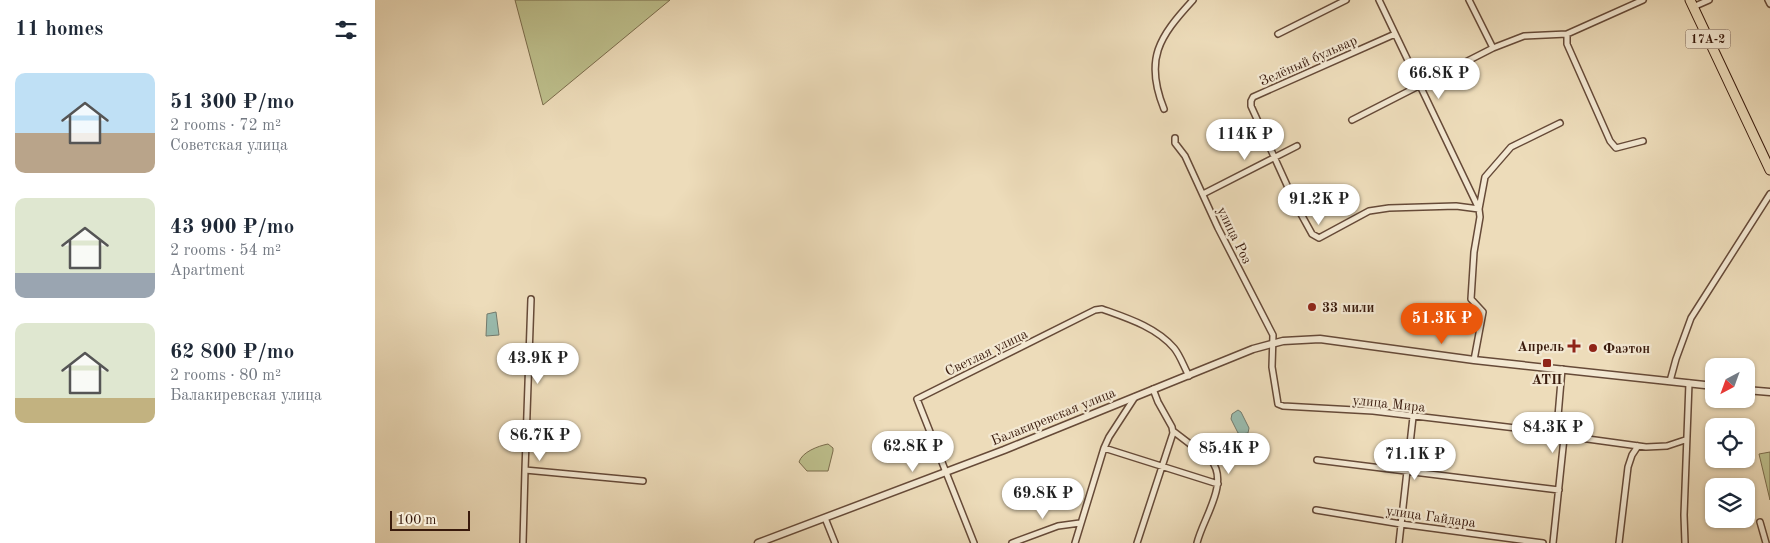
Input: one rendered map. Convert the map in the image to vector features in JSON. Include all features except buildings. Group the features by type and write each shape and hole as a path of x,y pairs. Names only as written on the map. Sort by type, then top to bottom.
{"main road":[{"name":"17А-2","path":"1691,4 1770,170"}],"street":[{"path":"1163,109 1157,93 1154,76 1156,56 1169,28 1193,0"},
{"path":"1278,34 1346,0"},
{"path":"1379,0 1479,209"},
{"path":"1469,0 1493,48"},
{"path":"1352,120 1493,48 1524,36 1567,34 1643,0"},
{"path":"1691,4 1709,0"},
{"path":"1768,0 1770,4"},
{"name":"Зелёный бульвар","path":"1395,34 1253,97 1251,101 1251,106 1308,227 1312,234 1319,238 1369,211 1389,208 1455,206 1479,209"},
{"path":"1567,34 1567,44 1610,142 1616,148 1620,148 1643,141"},
{"path":"1474,360 1483,312 1471,298 1479,209 1485,177 1511,147 1560,123"},
{"name":"улица Роз","path":"1175,138 1175,143 1185,156 1273,335 1273,343"},
{"path":"1203,194 1297,146"},
{"path":"1670,381 1691,318 1770,194"},
{"path":"523,543 531,299"},
{"name":"Светлая улица","path":"974,543 917,399 1095,310 1102,309 1144,326 1161,336 1175,349 1189,376"},
{"name":"Балакиревская улица","path":"758,543 946,472 1253,349 1283,341 1320,339 1474,360 1705,385"},
{"name":"улица Мира","path":"1273,343 1272,367 1278,404 1283,406 1373,411 1558,433"},
{"path":"1553,543 1563,438 1558,433 1557,428 1562,369"},
{"path":"1685,543 1685,440 1689,383"},
{"path":"1137,543 1171,444 1173,431 1153,389"},
{"path":"1755,391 1770,392"},
{"path":"1075,543 1104,448 1109,437 1136,396"},
{"path":"1399,543 1413,417"},
{"path":"1173,431 1211,460 1219,474 1218,484 1197,543"},
{"path":"1563,438 1573,437 1638,446 1667,446 1685,440"},
{"path":"1619,543 1628,467 1632,455 1638,446"},
{"path":"1104,448 1218,484"},
{"path":"1317,460 1559,490"},
{"path":"525,470 643,481"},
{"name":"улица Гайдара","path":"1316,510 1401,524 1543,543"},
{"path":"825,518 835,543"},
{"path":"1760,522 1766,543"},
{"path":"1012,543 1058,526 1080,523"}],"green space":[{"path":"515,0 670,0 543,105"},
{"path":"828,444 833,448 833,451 828,471 807,471 799,462 803,455"},
{"path":"1770,452 1770,500 1759,454"}],"shaded area":[{"path":"496,312 499,335 486,336 487,314"},
{"path":"1238,410 1241,412 1249,428 1248,433 1238,433 1231,419 1232,414"}],"place":[{"name":"33 мили","path":"1312,307"},
{"name":"Апрель","path":"1574,346"},
{"name":"Фаэтон","path":"1593,348"},
{"name":"АТП","path":"1547,363"}]}
